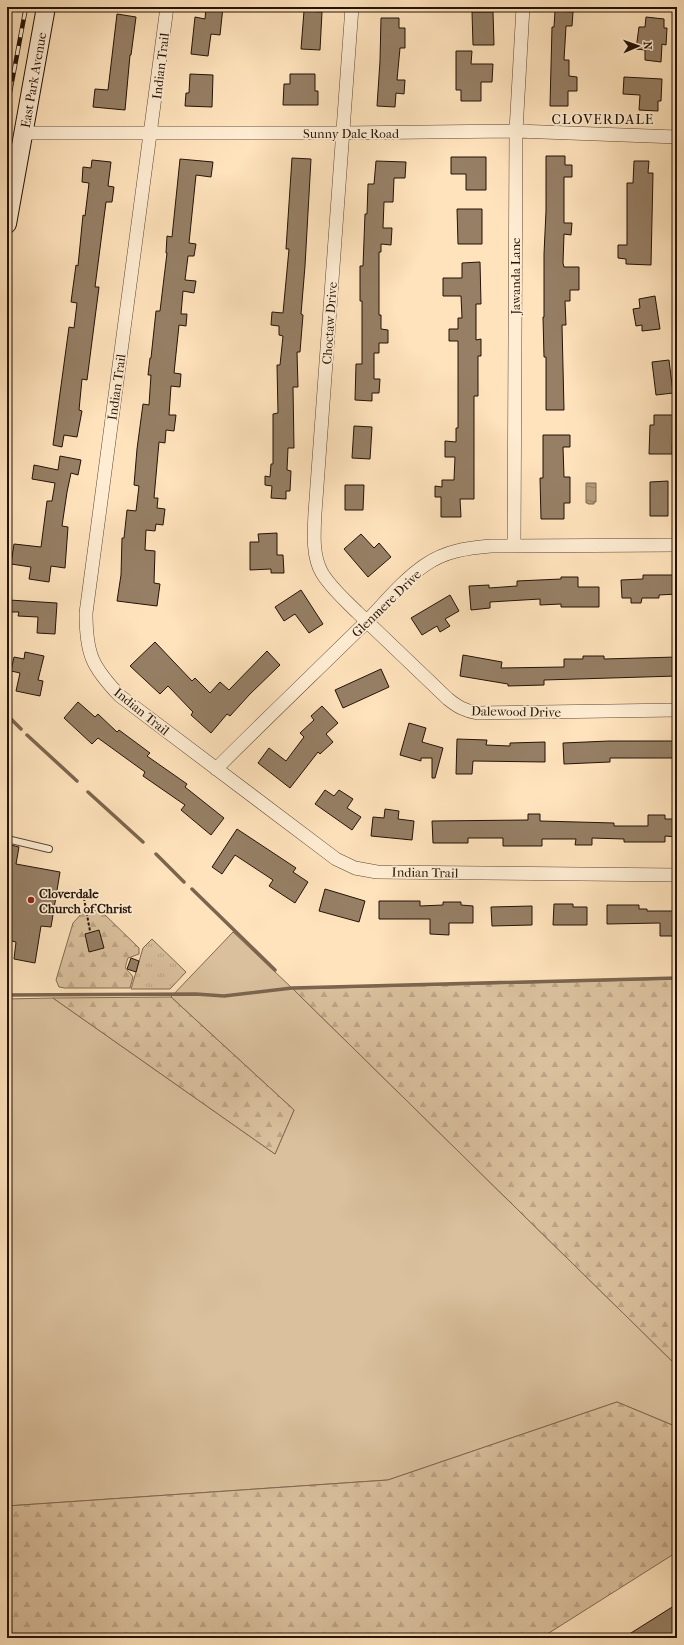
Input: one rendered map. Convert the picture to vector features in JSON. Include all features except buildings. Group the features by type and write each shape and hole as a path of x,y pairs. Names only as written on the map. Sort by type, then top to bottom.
{"street":[{"name":"East Park Avenue","path":"7,224 46,7"},
{"name":"Indian Trail","path":"167,7 87,606 86,631 89,649 95,667 120,696 336,859 355,868 377,872 677,875"},
{"name":"Choctaw Drive","path":"352,7 314,534 316,555 322,572 332,586 367,621"},
{"name":"Jawanda Lane","path":"514,546 516,131 522,7"},
{"name":"Sunny Dale Road","path":"24,133 151,134 516,131 677,137"},
{"name":"Glenmere Drive","path":"216,769 367,621 408,578 425,565 444,554 467,548 491,546 677,545"},
{"name":"Dalewood Drive","path":"367,621 448,699 468,712 677,710"}],"lane":[{"path":"7,839 49,849"}],"path":[{"path":"82,893 90,931"}],"green space":[{"path":"92,910 102,912 139,948 139,954 128,958 126,966 126,969 133,977 130,988 59,987 56,980 73,923 84,911"},
{"path":"233,932 677,1366 677,1427 617,1402 388,1480 7,1506 7,999 53,998 275,1154 294,1110 171,997"},
{"path":"152,939 186,972 170,989 131,989 143,948"},
{"path":"677,979 677,1366 293,989"},
{"path":"171,997 294,1110 275,1154 53,998"},
{"path":"617,1402 677,1427 677,1552 541,1638 7,1638 7,1506 388,1480"}],"water":[{"path":"586,483 596,483 596,502 594,502 594,504 586,503"}],"waterway":[{"path":"7,715 21,729"},
{"path":"27,735 77,781"},
{"path":"88,792 143,842"},
{"path":"156,854 184,882"},
{"path":"192,889 275,970"},
{"path":"7,995 196,994 224,996 292,988 677,978"}],"railway":[{"path":"7,108 26,7"}],"place":[{"name":"Cloverdale Church of Christ","path":"31,900"}],"district":[{"name":"CLOVERDALE","path":"603,119"}]}
